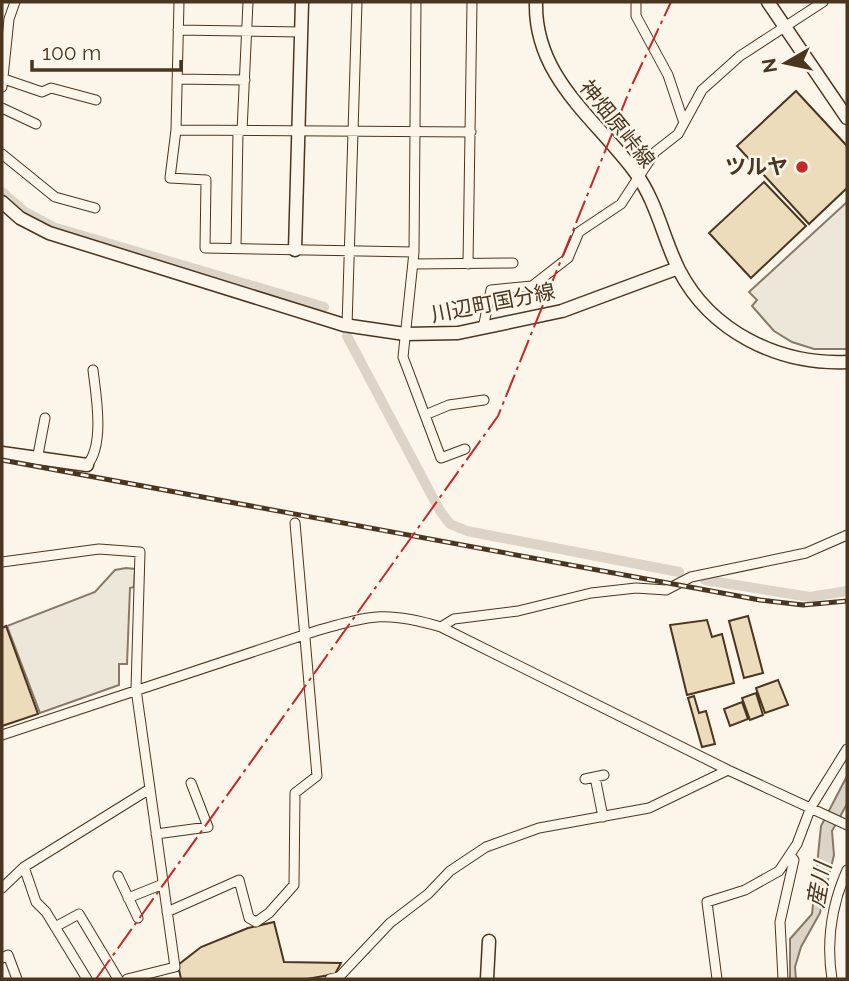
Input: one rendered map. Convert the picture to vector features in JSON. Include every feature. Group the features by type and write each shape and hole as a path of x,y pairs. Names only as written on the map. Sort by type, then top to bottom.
{"street":[{"path":"15,2 9,19 3,83 42,92 51,88 96,100"},
{"path":"179,2 176,130 170,178 206,180 205,248 414,252"},
{"path":"236,248 248,2"},
{"path":"295,250 302,2"},
{"path":"347,326 357,2"},
{"path":"416,2 414,264 405,334 405,366 441,458 465,449"},
{"path":"468,264 472,2"},
{"name":"神畑原峠線","path":"536,2 540,39 555,77 637,175 657,212 678,268"},
{"path":"636,2 636,16 668,75 684,123"},
{"path":"768,2 847,118"},
{"path":"483,328 491,290 532,286 568,258 579,232 621,204 637,175 655,152 678,134 702,90 740,56 823,2"},
{"path":"178,30 301,32"},
{"path":"177,79 245,80"},
{"path":"2,108 36,124"},
{"path":"176,130 471,132"},
{"path":"2,154 55,197 95,208"},
{"name":"川辺町国分線","path":"2,202 20,218 49,233 347,326 405,334 425,335 483,328 562,310 678,268"},
{"path":"414,264 513,264"},
{"path":"678,268 704,306 738,334 775,353 797,359 847,362"},
{"path":"2,453 87,466 91,461 98,425 93,370"},
{"path":"425,415 449,405 484,400"},
{"path":"37,460 45,418"},
{"path":"167,912 239,880 249,918 256,922 269,913 294,885 295,793 317,776 295,523"},
{"path":"441,627 454,619 519,611 591,593 636,589 666,590 691,577 806,553 847,535"},
{"path":"2,562 99,549 139,552 136,689 148,766 148,790 175,967 149,971 127,979"},
{"path":"2,735 304,635 386,614 441,627 728,770 847,825"},
{"path":"717,979 707,902 763,881 779,871 816,809 847,749"},
{"path":"330,979 339,977 390,923 428,894 450,871 486,847 539,828 649,808 728,770"},
{"path":"595,777 603,817"},
{"path":"156,834 208,827 191,783"},
{"path":"2,888 24,867 148,790"},
{"path":"783,979 780,922 794,860 790,855"},
{"path":"24,867 36,902 87,979"},
{"path":"832,979 829,959 831,921 847,870"},
{"path":"118,876 138,918"},
{"path":"128,898 163,884"},
{"path":"55,927 79,914 118,979"},
{"path":"487,979 489,941"},
{"path":"2,958 8,955 18,979"}],"shaded area":[{"path":"847,202 847,349 814,349 792,342 774,331 752,306 757,300 749,292"},
{"path":"135,569 134,587 130,588 127,664 119,664 119,685 40,713 7,626 95,592 115,570"}],"water":[{"name":"産川","path":"847,776 847,804 832,831 834,855 820,913 801,947 795,967 796,979 790,979 790,939 812,914 821,826"}],"building":[{"name":"ツルヤ","path":"796,91 847,146 847,188 809,224 737,146"},
{"path":"764,182 806,226 751,278 709,233"},
{"path":"748,616 763,673 744,678 729,621"},
{"path":"707,620 712,637 722,634 734,683 687,695 670,625"},
{"path":"6,626 38,714 2,726 2,628"},
{"path":"778,680 788,705 765,713 756,688"},
{"path":"756,693 763,715 750,720 742,698"},
{"path":"694,696 699,713 706,711 715,744 702,747 688,698"},
{"path":"742,702 748,719 730,726 724,709"},
{"path":"274,922 284,962 341,963 335,974 307,979 181,979 178,965 201,947 248,928"}],"waterway":[{"path":"2,192 25,212 53,227 324,307"},
{"path":"347,336 440,511 450,524 467,531 679,572"},
{"path":"705,580 810,597 847,591"}],"railway":[{"path":"2,460 760,600 803,605 847,601"}],"power":[{"path":"96,979 498,416 631,87 671,2"}],"place":[{"name":"ツルヤ","path":"802,167"}]}
